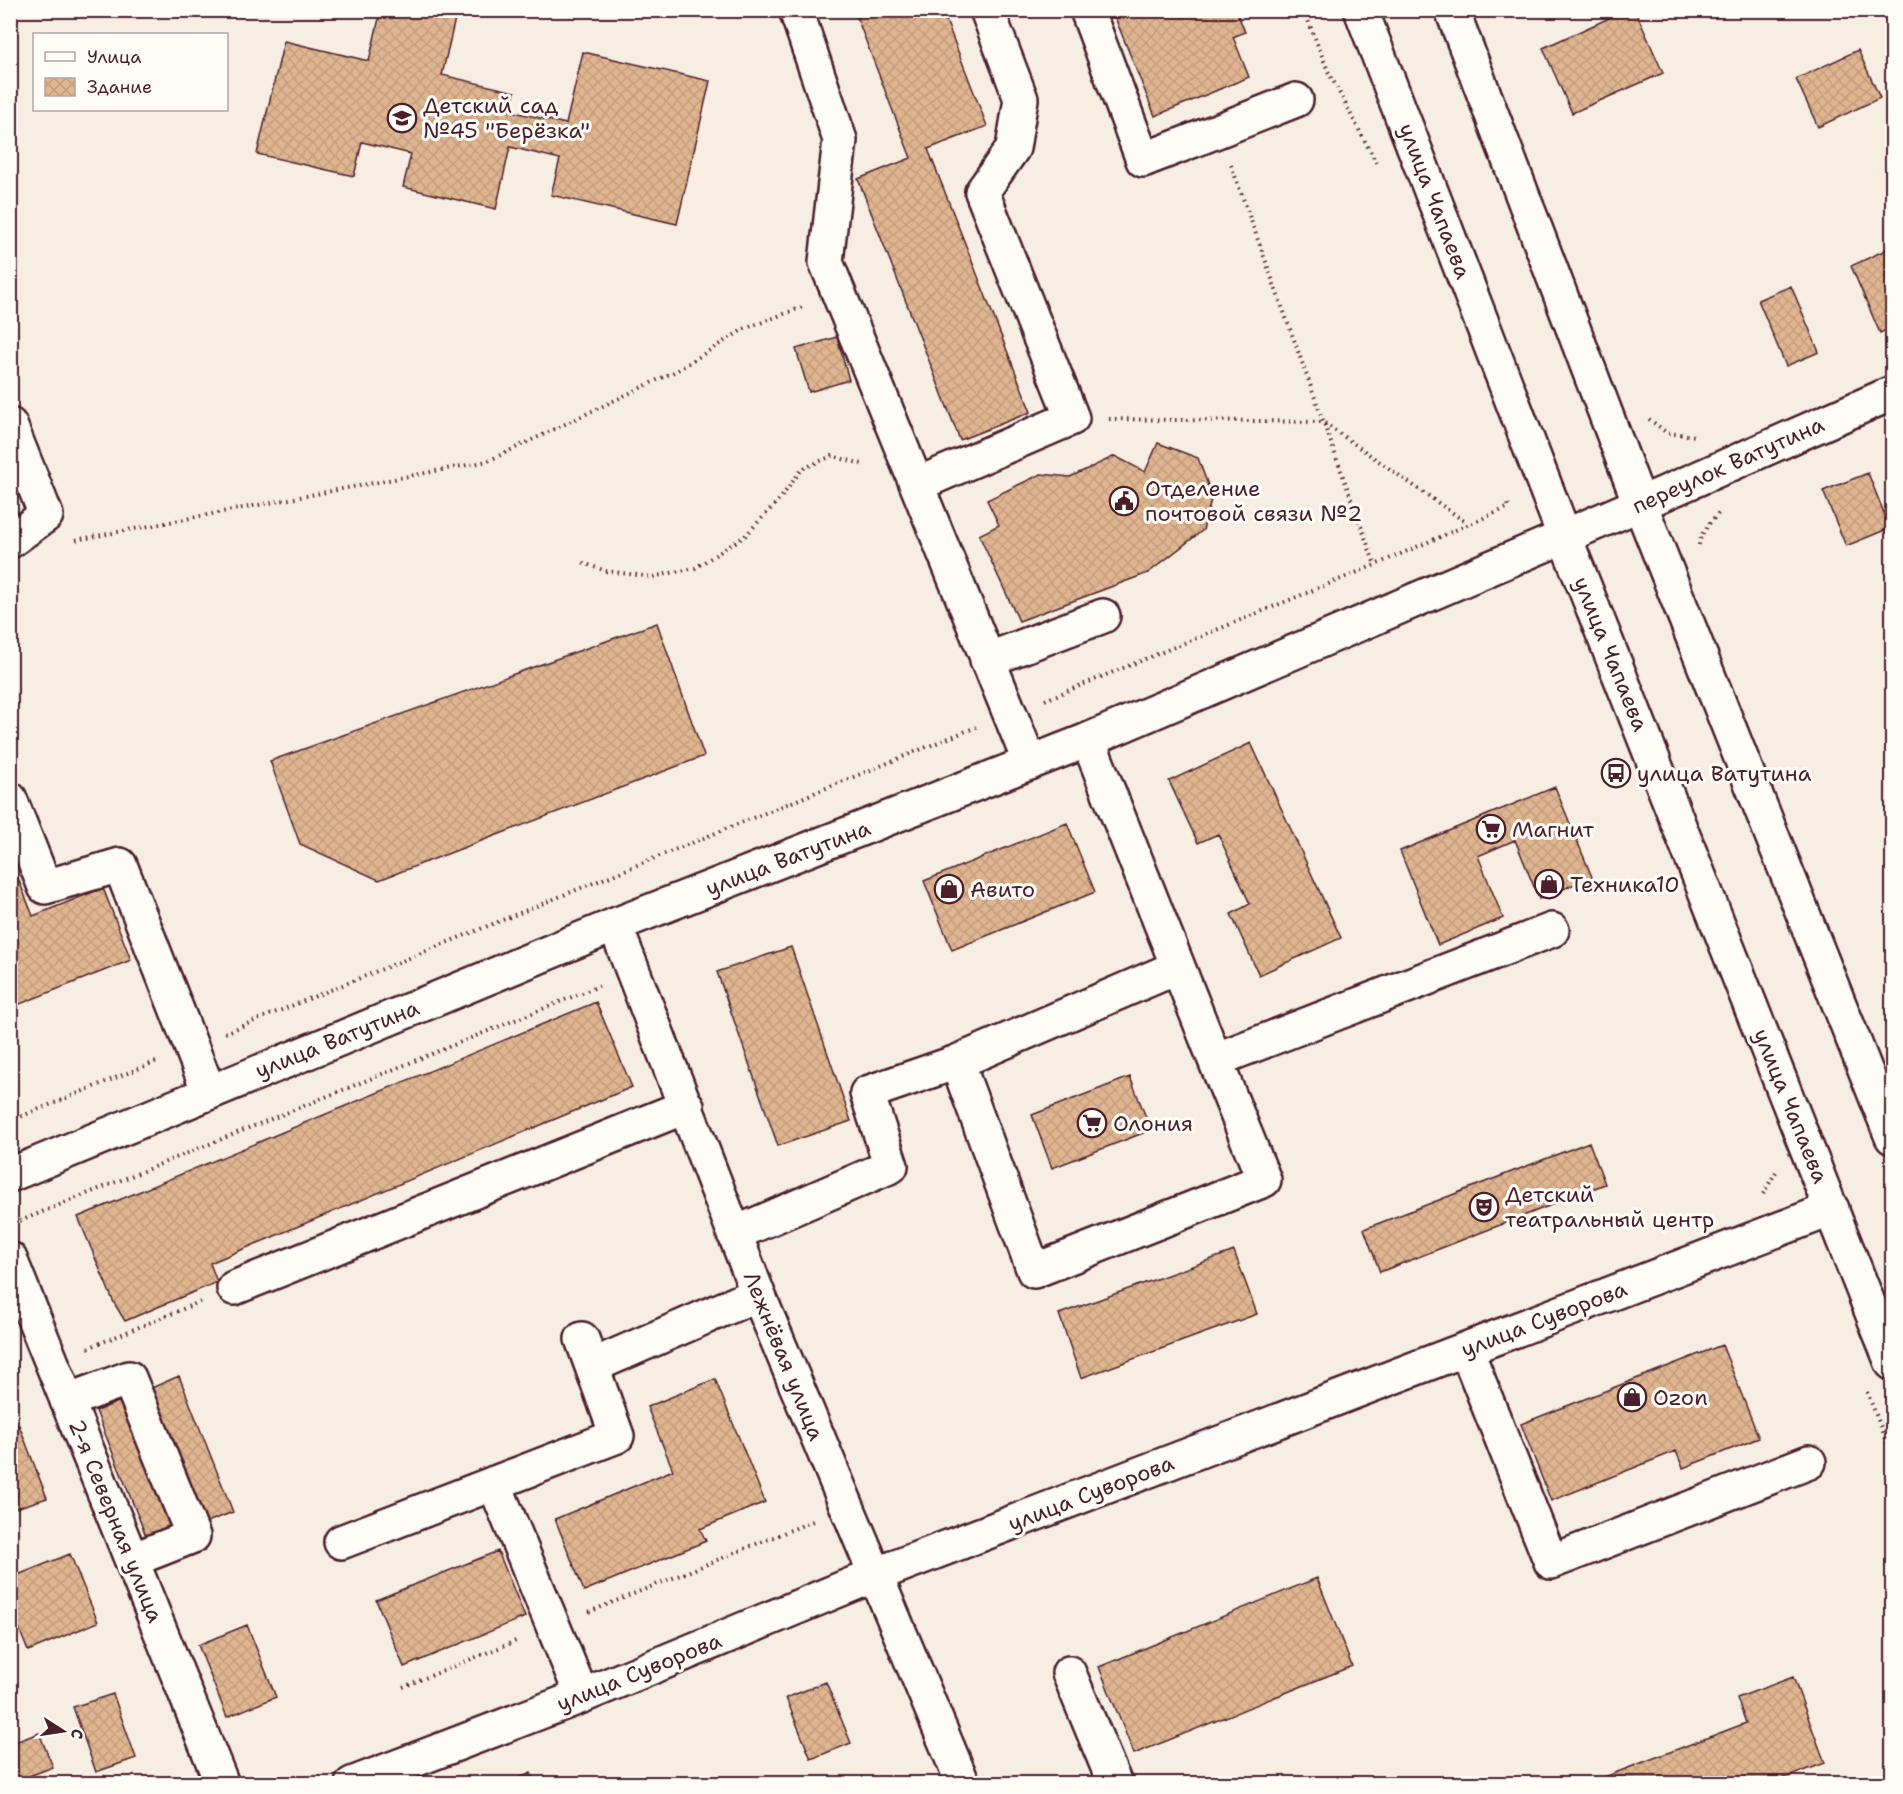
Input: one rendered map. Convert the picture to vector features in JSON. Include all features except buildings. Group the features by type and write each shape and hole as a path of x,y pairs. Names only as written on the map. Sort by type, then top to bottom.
{"main road":[{"path":"796,10 840,140 826,262 1030,763"},
{"path":"918,484 1072,418 982,192 1013,148 1021,99 987,10"},
{"path":"1087,10 1143,160 1296,100"},
{"name":"улица Чапаева","path":"1360,10 1564,535 1893,1363"},
{"path":"1452,10 1640,504 1893,1137"},
{"name":"переулок Ватутина","path":"1564,535 1893,393"},
{"path":"10,425 46,515 10,541"},
{"name":"улица Ватутина","path":"10,1175 615,925 1088,741 1564,535"},
{"path":"987,660 1102,616"},
{"path":"957,1062 1034,1271 1264,1180 1088,741"},
{"path":"10,799 45,887 120,865 209,1092"},
{"name":"Лежнёвая улица","path":"615,925 758,1294 963,1784"},
{"path":"1215,1059 1552,930"},
{"path":"734,1234 891,1166 867,1093 957,1062 1178,967"},
{"path":"234,1288 687,1106"},
{"name":"улица Суворова","path":"352,1784 582,1696 875,1575 1832,1209"},
{"name":"2-я Северная улица","path":"10,1259 222,1784"},
{"path":"341,1542 617,1436 587,1352 758,1294"},
{"path":"1466,1349 1551,1562 1809,1462"},
{"path":"67,1401 129,1378 193,1536 132,1560"},
{"path":"494,1483 582,1696"},
{"path":"1070,1673 1115,1784"}],"path":[{"path":"1304,10 1328,71 1379,169"},
{"path":"1218,130 1375,565"},
{"path":"69,542 488,461 676,371 744,329 838,294"},
{"path":"1072,418 1323,422 1467,523"},
{"path":"583,563 606,571 652,577 695,568 745,536 780,499 802,469 832,456 866,465 918,484"},
{"path":"10,1121 1375,565 1467,523 1509,507 1505,496"},
{"path":"10,1224 633,973"},
{"path":"52,1362 234,1288"},
{"path":"403,1687 813,1521 809,1510"}],"place":[{"name":"Детский сад №45 \"Берёзка\"","path":"402,118"},
{"name":"Отделение почтовой связи №2","path":"1124,501"},
{"name":"улица Ватутина","path":"1616,773"},
{"name":"Магнит","path":"1491,829"},
{"name":"Техника10","path":"1549,884"},
{"name":"Авито","path":"949,889"},
{"name":"Олония","path":"1092,1123"},
{"name":"Детский театральный центр","path":"1484,1207"},
{"name":"Ozon","path":"1632,1397"}]}
